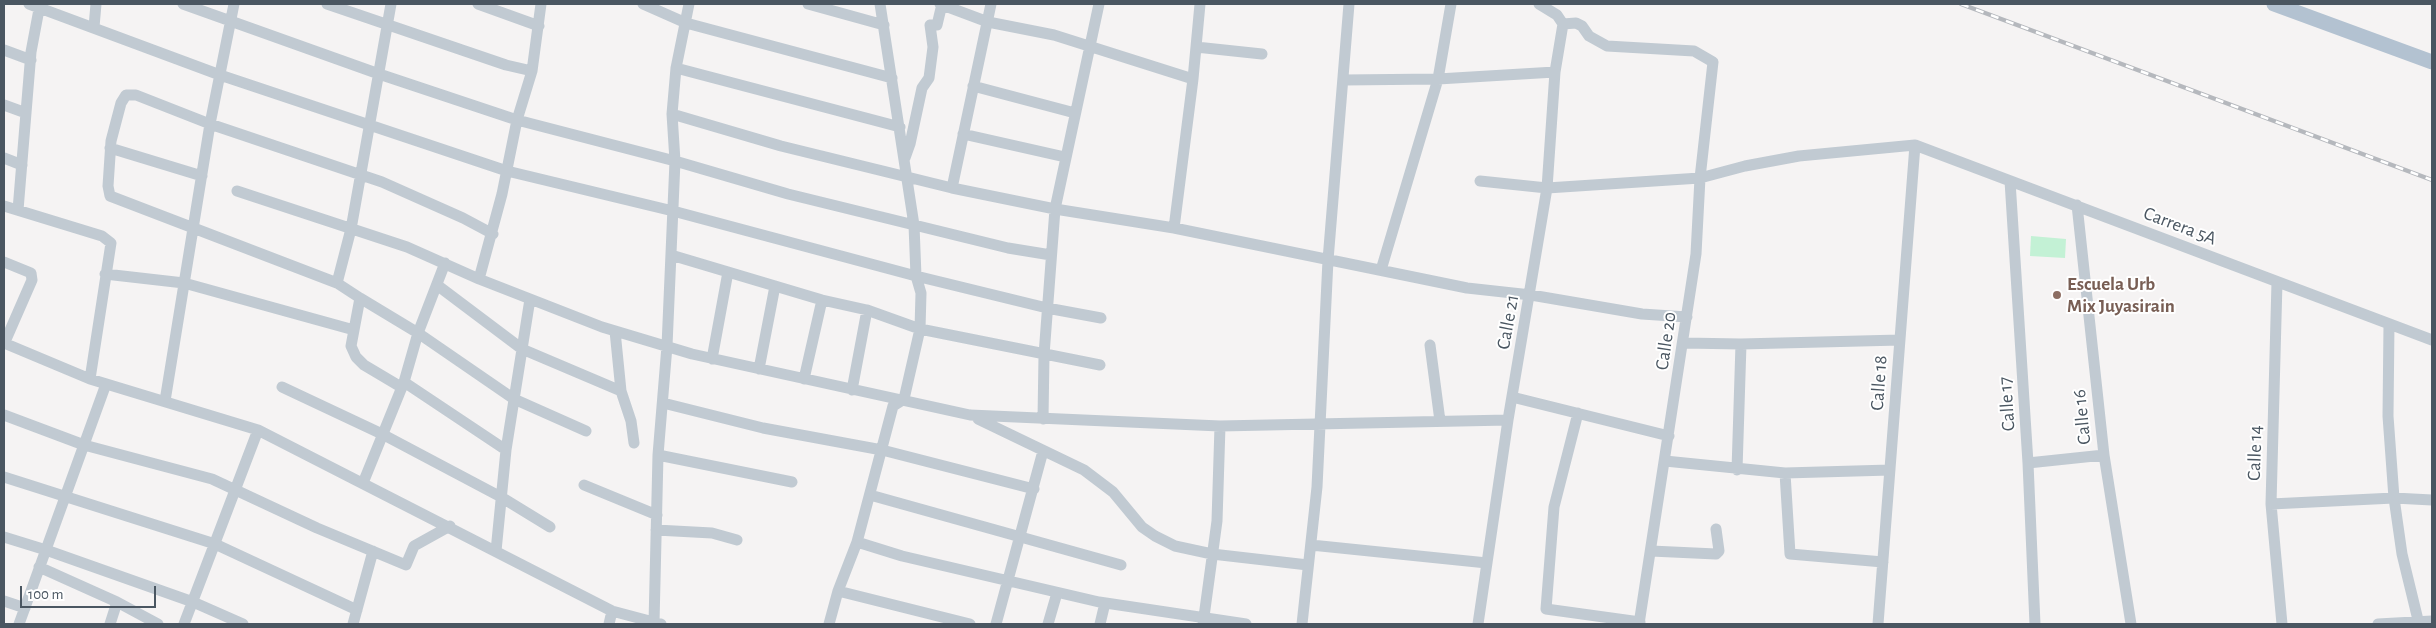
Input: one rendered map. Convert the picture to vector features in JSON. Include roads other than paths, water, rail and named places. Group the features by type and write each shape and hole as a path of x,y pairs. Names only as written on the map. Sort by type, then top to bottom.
{"main road":[{"path":"2274,4 2432,62"}],"street":[{"path":"94,27 96,4"},
{"path":"183,4 517,120 675,161 788,194 1008,248 1051,255"},
{"path":"165,401 210,124 234,4"},
{"path":"327,4 506,65 532,71"},
{"path":"337,283 351,229 362,174 391,4"},
{"path":"478,4 539,26"},
{"path":"479,279 492,234 517,120 532,71 541,4"},
{"path":"643,4 686,22 892,78"},
{"path":"4,262 31,273 32,280 4,344 90,379 258,430 450,526 612,611 658,623 656,530 658,455 667,346 673,211 675,161 672,114 676,68 689,4"},
{"path":"808,4 884,25"},
{"path":"829,624 838,591 857,542 893,406 904,399 920,329 922,293 916,276 914,225 880,4"},
{"path":"904,160 910,144 922,88 929,78 933,47 930,25 937,25 941,4 988,22 1054,34 1193,79"},
{"path":"952,188 991,4"},
{"path":"1042,419 1044,355 1055,209 1099,4"},
{"path":"1174,228 1193,79 1200,4"},
{"path":"1302,624 1317,486 1328,260 1349,4"},
{"path":"1381,270 1438,79 1452,4"},
{"path":"1539,4 1557,15 1563,24"},
{"path":"18,210 36,5 220,75 507,171 673,211 916,276 1047,308 1100,318"},
{"name":"Calle 20","path":"1563,24 1576,23 1582,26 1596,42 1607,46 1694,51 1713,62 1700,178 1696,254 1640,623"},
{"name":"Calle 21","path":"1478,624 1508,420 1531,295 1547,188 1555,72 1563,24"},
{"path":"1196,47 1262,54"},
{"path":"4,50 31,60"},
{"path":"676,68 900,127"},
{"path":"1344,80 1438,79 1555,72"},
{"path":"973,86 1075,113"},
{"path":"492,234 463,218 362,174 210,124 136,95 126,95 121,103 110,148 108,186 110,196 337,283 418,333 514,399 586,431"},
{"path":"4,105 26,113"},
{"path":"672,114 781,146 952,188 1055,209 1174,228 1467,288 1531,295 1642,314 1687,317"},
{"path":"963,134 1066,157"},
{"path":"1480,181 1547,188 1700,178 1745,166 1799,156 1915,146"},
{"name":"Carrera 5A","path":"1915,146 2077,205 2432,340"},
{"name":"Calle 18","path":"1878,624 1915,146"},
{"path":"110,148 202,176"},
{"path":"4,158 22,164"},
{"name":"Calle 17","path":"2010,181 2028,463 2035,624"},
{"path":"238,192 407,247 479,279 615,331 712,359 852,390 904,399 970,415 1220,426 1508,420"},
{"name":"Calle 16","path":"2077,205 2104,454 2131,624"},
{"path":"4,206 108,238 111,242 90,379"},
{"path":"671,255 822,300 868,310 920,329 1100,365"},
{"path":"363,484 402,384 418,333 445,263"},
{"path":"712,359 728,272"},
{"path":"105,274 184,284 354,330"},
{"name":"Calle 14","path":"2278,282 2271,504 2282,624"},
{"path":"437,285 522,349 621,392"},
{"path":"759,369 775,286"},
{"path":"360,298 351,346 356,357 364,365 402,384 506,450"},
{"path":"496,551 506,450 530,299"},
{"path":"804,379 822,300"},
{"path":"852,390 868,310"},
{"path":"2389,324 2388,416 2394,498 2402,554 2419,623"},
{"path":"615,331 621,392 631,420 634,443"},
{"path":"1684,343 1741,344 1900,340"},
{"path":"1737,470 1741,344"},
{"path":"1430,345 1440,421"},
{"path":"19,624 106,384"},
{"path":"282,387 382,434 501,497 550,527"},
{"path":"1512,397 1669,436"},
{"path":"663,403 763,428 882,450 1034,488"},
{"path":"1578,413 1554,507 1546,609 1640,623"},
{"path":"4,415 84,445 212,479 316,528 406,565 414,546 450,526"},
{"path":"970,415 1084,470 1113,492 1142,527 1154,536 1175,546 1212,554 1308,565"},
{"path":"1203,622 1217,521 1220,426"},
{"path":"184,624 258,430"},
{"path":"996,624 1043,450"},
{"path":"2028,463 2104,454"},
{"path":"658,455 792,482"},
{"path":"1665,461 1737,470 1785,473 1890,470"},
{"path":"1785,473 1790,554 1883,562"},
{"path":"4,477 65,498 215,544 357,610"},
{"path":"584,484 657,515"},
{"path":"870,495 1121,565"},
{"path":"2271,504 2394,498 2432,500"},
{"path":"1651,550 1716,554 1719,551 1716,529"},
{"path":"656,530 712,533 737,540"},
{"path":"4,538 46,550 192,602 243,624"},
{"path":"857,542 902,556 1105,604 1203,622 1246,624"},
{"path":"1311,545 1487,563"},
{"path":"353,624 373,551"},
{"path":"40,567 117,602 158,624"},
{"path":"838,591 970,624"},
{"path":"1048,624 1057,593"},
{"path":"4,601 25,608"},
{"path":"110,624 117,602"},
{"path":"1100,624 1105,604"},
{"path":"609,624 612,611"},
{"path":"2378,624 2432,621"}],"railway":[{"path":"1961,4 2432,180"}],"place":[{"name":"Escuela Urb Mix Juyasirain","path":"2057,295"}]}
